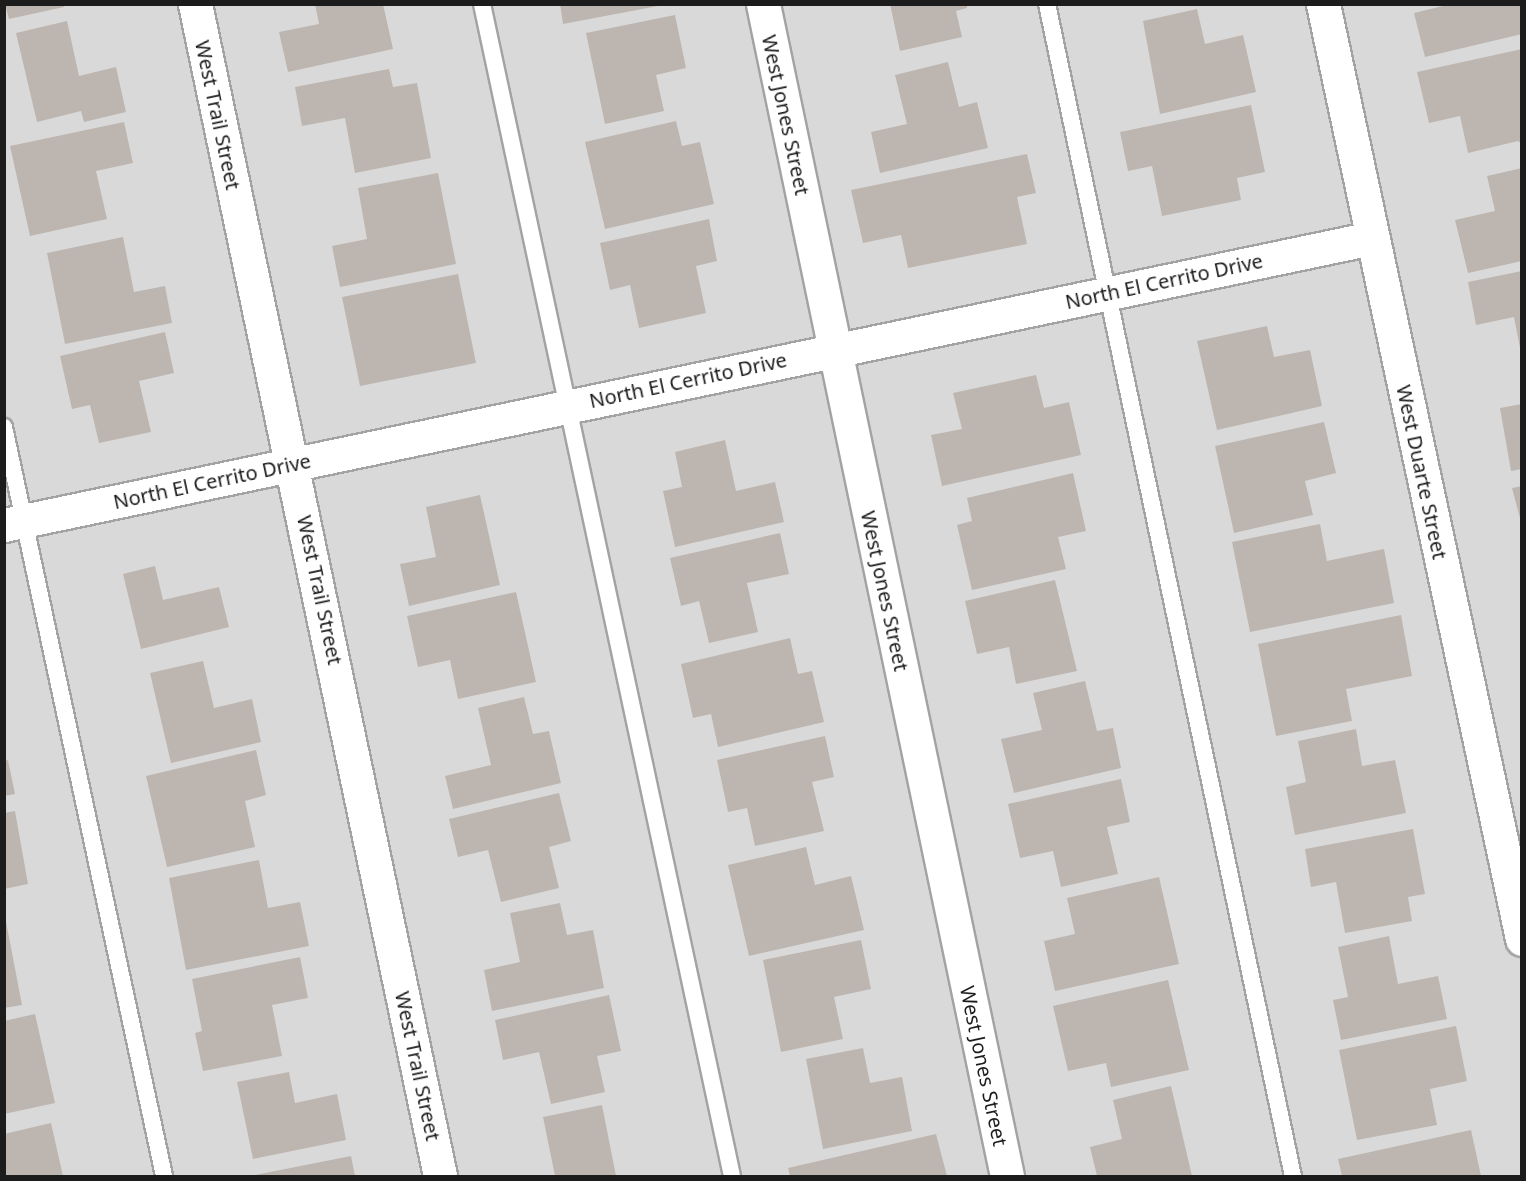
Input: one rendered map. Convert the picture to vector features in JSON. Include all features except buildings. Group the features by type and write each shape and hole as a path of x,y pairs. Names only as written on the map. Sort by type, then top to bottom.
{"street":[{"name":"West Trail Street","path":"195,4 294,464 440,1176"},
{"name":"West Jones Street","path":"763,4 1007,1176"},
{"name":"West Duarte Street","path":"1323,4 1521,939"},
{"name":"North El Cerrito Drive","path":"14,523 834,349 1372,238"}],"lane":[{"path":"482,4 732,1176"},
{"path":"1047,4 1293,1176"},
{"path":"4,427 14,523 164,1176"}],"shaded area":[{"path":"5,5 1521,5 1521,1176 5,1176"}]}
